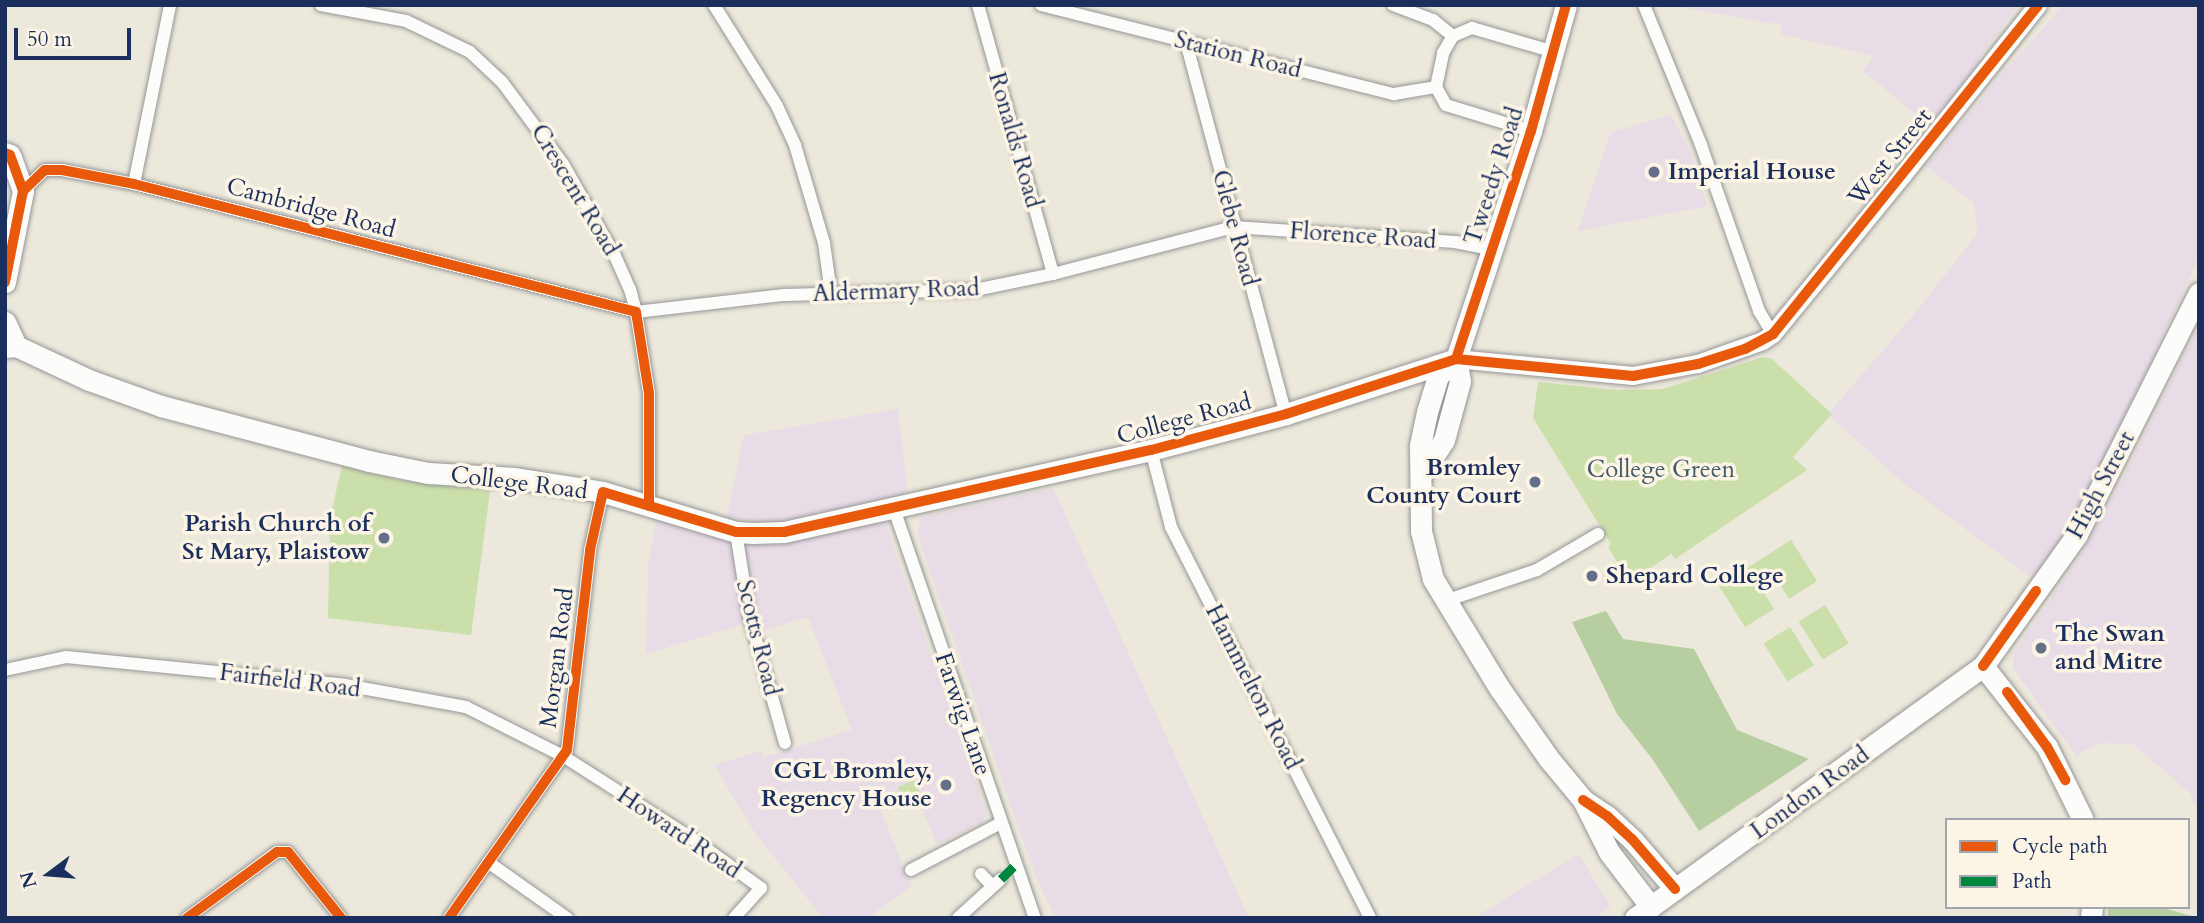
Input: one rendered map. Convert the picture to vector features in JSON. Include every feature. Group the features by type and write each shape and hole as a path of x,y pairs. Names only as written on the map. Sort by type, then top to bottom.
{"main road":[{"name":"Tweedy Road","path":"1421,475 1444,440 1460,381 1456,359 1531,131 1566,5"},
{"path":"5,153 15,167 23,191 5,282"},
{"name":"High Street","path":"1983,666 2082,525 2199,293"},
{"path":"5,322 11,347"},
{"name":"College Road","path":"11,347 89,380 161,406 369,461 428,473 515,478 603,492 736,532 784,532 1150,450 1286,414 1456,359"},
{"name":"Tweedy Road","path":"1456,359 1438,376 1420,446 1423,544 1433,579 1500,689 1549,759 1583,800 1632,839 1675,889"},
{"path":"1397,378 1418,391 1427,412"},
{"path":"1983,666 2047,747 2082,818"},
{"name":"London Road","path":"1643,913 1983,666"},
{"name":"Tweedy Road","path":"1583,800 1643,913"}],"street":[{"path":"134,184 170,5"},
{"name":"Crescent Road","path":"321,5 406,21 470,52 502,82 563,164 615,256 636,312 649,393 649,506"},
{"path":"714,5 777,106 794,145 824,243 831,293"},
{"name":"Ronalds Road","path":"978,5 1053,274"},
{"name":"Station Road","path":"1041,5 1394,94 1436,87"},
{"path":"1393,5 1433,20 1453,36"},
{"path":"1644,5 1710,170 1759,311 1773,334"},
{"name":"West Street","path":"1773,334 2038,5"},
{"path":"1531,131 1452,110 1439,97 1436,87 1443,53 1453,36 1472,27 1554,51"},
{"name":"Glebe Road","path":"1186,42 1286,414"},
{"name":"Cambridge Road","path":"23,191 45,170 62,170 134,184 636,312"},
{"name":"Aldermary Road","path":"636,312 784,295 975,290 1053,274 1234,227"},
{"name":"Florence Road","path":"1234,227 1455,242 1492,249"},
{"name":"College Road","path":"1456,359 1633,376 1698,364 1753,346 1773,334"},
{"name":"Hammelton Road","path":"1150,450 1171,527 1370,918"},
{"name":"Morgan Road","path":"449,918 567,750 590,550 603,492"},
{"name":"Farwig Lane","path":"894,509 1035,918"},
{"name":"Scotts Road","path":"736,532 748,615 785,743"},
{"path":"1445,601 1538,570 1598,534"},
{"name":"Fairfield Road","path":"5,670 66,657 345,685 466,707 563,757"},
{"name":"Howard Road","path":"563,757 693,839 761,888 734,918"},
{"path":"911,870 1001,823"},
{"path":"187,918 277,852 288,852 341,918"},
{"path":"488,862 567,918"},
{"path":"958,918 996,882 981,874"}],"shaded area":[{"path":"1669,5 2017,7 1978,59 1980,61 1929,125 1863,71 1874,56 1781,34 1782,25"},
{"path":"2064,5 2199,5 2199,257 2086,503 2038,572 2028,575 1902,482 1828,414 1911,318 1978,233 1974,203 1926,166 1994,83"},
{"path":"1671,115 1691,153 1707,206 1578,231 1611,132"},
{"path":"2199,324 2199,804 2194,805 2190,793 2133,744 2102,743 2081,752 2077,757 2013,668 2014,652 2074,565 2122,480"},
{"path":"898,409 908,496 769,524 727,517 744,435"},
{"path":"1053,488 1249,918 1055,918 1034,872 917,533 922,517"},
{"path":"658,509 736,532 881,511 986,812 983,822 937,844 917,797 881,811 911,886 868,918 823,918 755,833 714,765 761,751 764,757 852,730 808,617 754,633 750,622 646,654 648,567"},
{"path":"1579,854 1610,907 1593,918 1474,918"}],"green space":[{"name":"College Green","path":"1763,357 1772,359 1832,414 1793,457 1807,470 1675,559 1671,554 1640,575 1638,573 1628,579 1608,547 1611,544 1533,418 1538,382 1618,390 1663,389"},
{"path":"342,466 399,480 490,491 471,635 328,618 330,518"},
{"path":"1791,540 1817,581 1789,599 1778,582 1770,581 1763,591 1774,609 1745,627 1719,586"},
{"path":"1825,605 1849,643 1823,660 1799,621"},
{"path":"1606,611 1623,639 1694,649 1737,730 1809,759 1699,831 1653,760 1617,714 1572,622"},
{"path":"1790,627 1814,665 1788,682 1764,643"},
{"path":"914,780 920,793 904,800 898,788"},
{"path":"2108,909 2167,909 2199,918 2108,918"}],"marked path":[{"path":"1001,879 1015,865"}],"cycle path":[{"path":"1456,359 1531,131 1566,5"},
{"path":"449,918 567,750 590,550 603,492 736,532 784,532 1151,450 1286,414 1456,359 1633,376 1698,364 1745,349 1773,334 2038,5"},
{"path":"5,153 10,155 23,191 5,282"},
{"path":"23,191 45,170 62,170 134,184 636,312 649,393 649,506"},
{"path":"1983,666 2036,591"},
{"path":"2007,692 2047,747 2065,780"},
{"path":"1583,800 1607,816 1632,839 1675,889"},
{"path":"187,918 277,852 288,852 341,918"}],"place":[{"name":"Imperial House","path":"1654,172"},
{"name":"Bromley County Court","path":"1535,482"},
{"name":"Parish Church of St Mary, Plaistow","path":"384,538"},
{"name":"Shepard College","path":"1592,576"},
{"name":"The Swan and Mitre","path":"2041,648"},
{"name":"CGL Bromley, Regency House","path":"946,785"}]}
